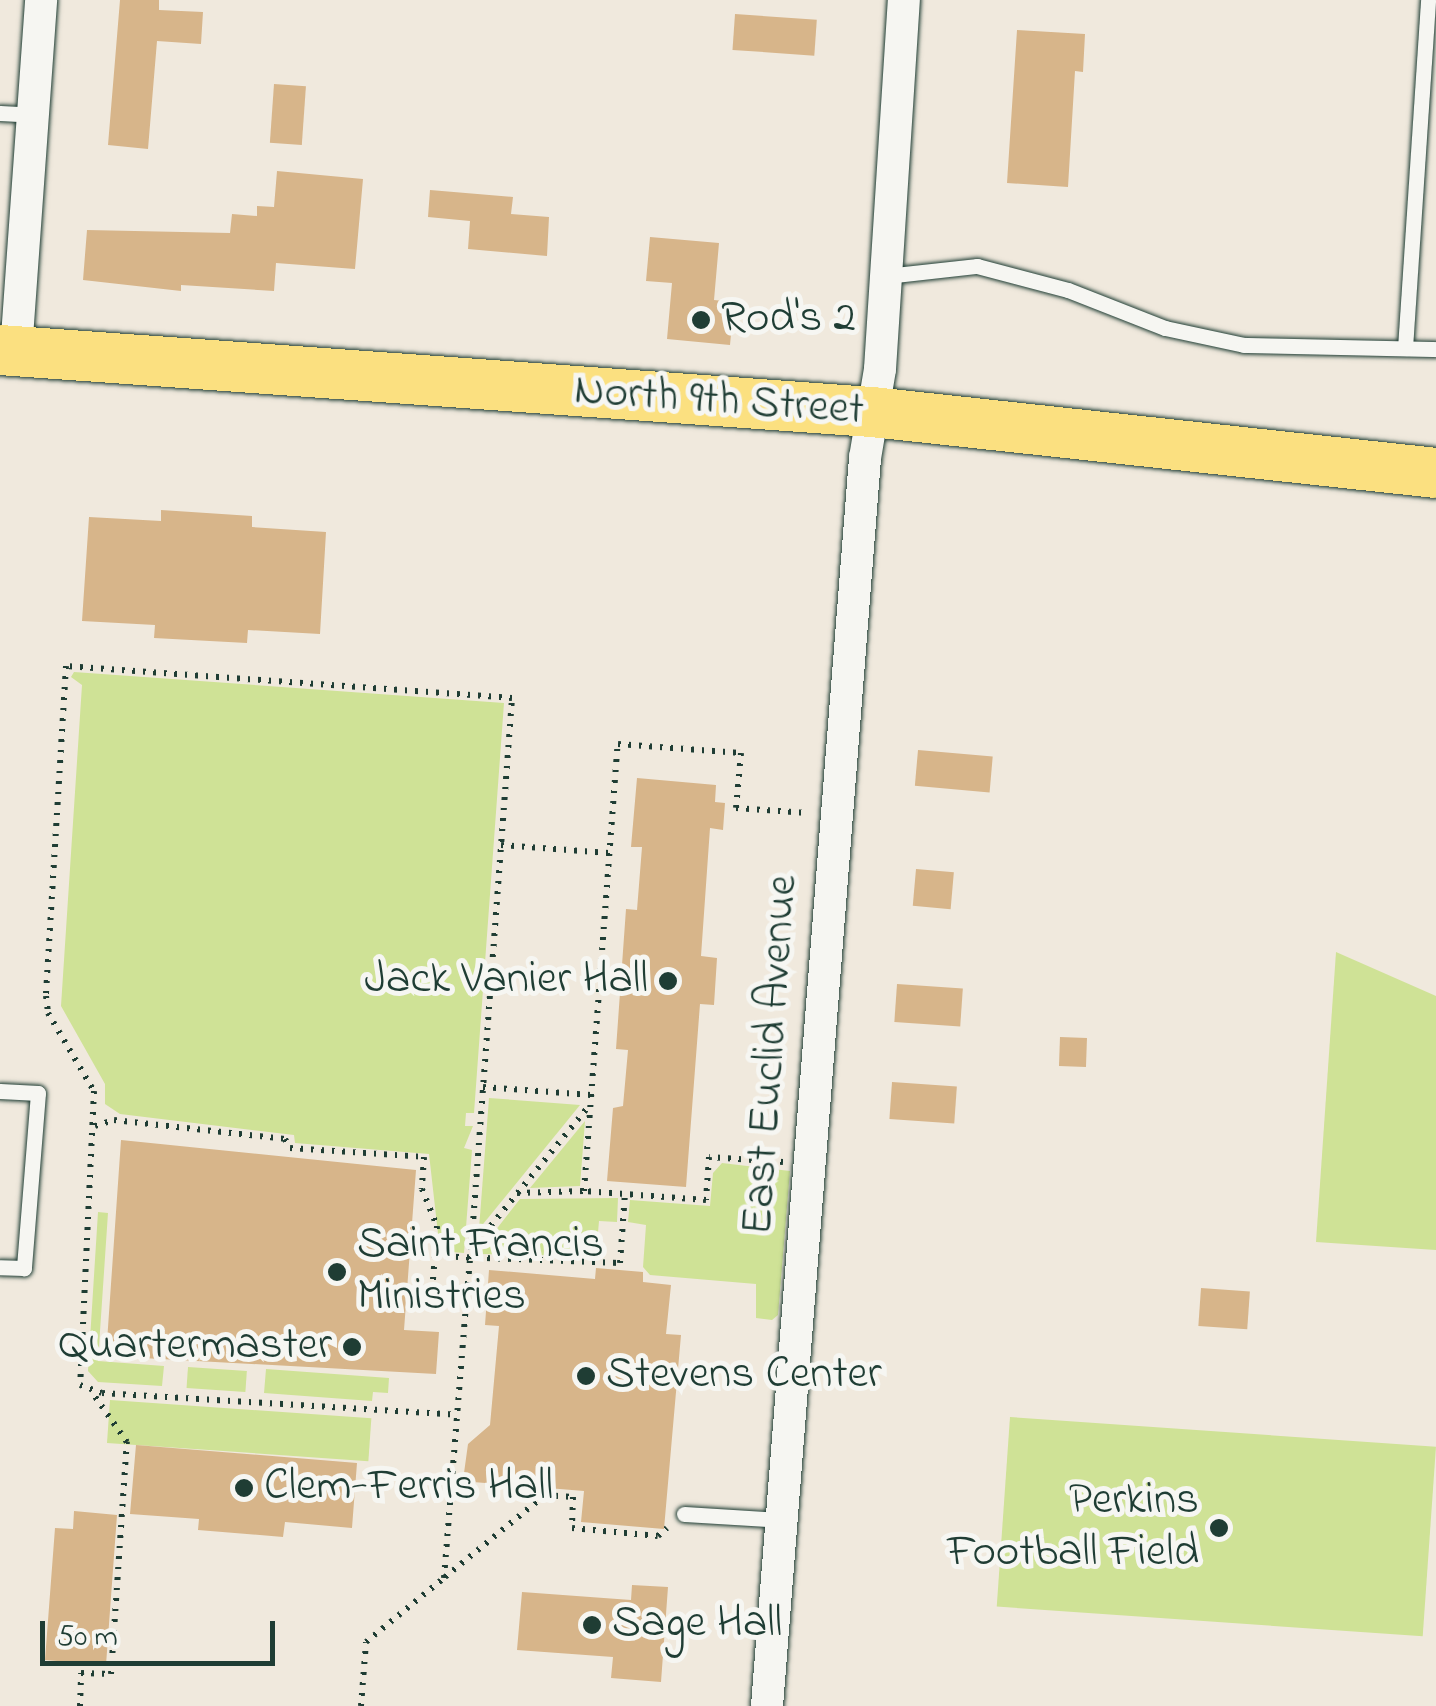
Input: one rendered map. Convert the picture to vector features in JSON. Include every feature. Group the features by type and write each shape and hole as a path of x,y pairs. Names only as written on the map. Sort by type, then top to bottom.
{"main road":[{"name":"North 9th Street","path":"8,350 872,412 1436,474"}],"street":[{"path":"8,350 16,114 41,0"},
{"name":"East Euclid Avenue","path":"767,1706 834,815 886,276 904,0"}],"lane":[{"path":"1406,348 1428,0"},
{"path":"886,276 977,266 1068,290 1165,328 1244,345 1436,349"},
{"path":"0,1091 38,1093 24,1268 0,1267"},
{"path":"684,1514 782,1520"}],"path":[{"path":"80,1706 81,1673 111,1674 127,1442 76,1372 94,1126 90,1077 48,1013 46,996 66,666 512,698 444,1578"},
{"path":"584,1191 618,744 740,753 736,808 834,815"},
{"path":"501,845 609,853"},
{"path":"483,1087 591,1095"},
{"path":"470,1254 590,1106"},
{"path":"94,1126 114,1120 285,1140 290,1148 424,1157 422,1189 437,1226 432,1302 466,1305"},
{"path":"517,1194 584,1191 706,1200 709,1157 809,1164"},
{"path":"435,1256 470,1254 620,1263 625,1194"},
{"path":"90,1390 457,1415"},
{"path":"361,1706 366,1642 545,1495 573,1497 572,1528 658,1536 684,1514"}],"green space":[{"path":"74,672 504,703 474,1113 466,1113 465,1126 473,1126 464,1148 472,1150 464,1253 440,1251 429,1154 295,1143 294,1135 120,1114 105,1104 105,1084 61,1006 82,685 71,677"},
{"path":"1336,952 1436,996 1436,1250 1316,1242"},
{"path":"489,1098 580,1105 479,1229"},
{"path":"585,1121 580,1186 530,1188"},
{"path":"722,1163 790,1171 778,1315 772,1320 756,1318 756,1284 650,1275 643,1267 646,1225 628,1222 630,1200 710,1206 713,1173"},
{"path":"618,1198 617,1222 599,1221 596,1256 477,1254 520,1199"},
{"path":"98,1212 108,1213 98,1361 164,1366 162,1386 98,1382 88,1371"},
{"path":"188,1367 247,1371 245,1392 187,1388"},
{"path":"266,1369 389,1378 388,1393 373,1392 372,1401 264,1393"},
{"path":"110,1400 371,1418 368,1461 107,1443"},
{"name":"Perkins Football Field","path":"1010,1417 1436,1447 1423,1636 997,1607"}],"building":[{"path":"120,0 159,0 159,10 203,12 201,44 157,41 148,149 108,145"},
{"path":"735,14 817,20 814,56 732,50"},
{"path":"1017,30 1085,34 1083,72 1075,71 1068,187 1007,183"},
{"path":"274,84 306,86 302,145 270,143"},
{"path":"277,171 363,179 355,269 276,263 274,291 181,285 181,291 83,280 87,230 230,233 232,214 257,216 257,206 274,207"},
{"path":"430,190 513,197 511,214 549,217 547,256 468,249 470,221 428,217"},
{"path":"650,237 719,243 714,300 734,302 730,345 667,339 672,283 646,281"},
{"path":"161,510 252,516 252,527 326,532 320,634 248,630 247,643 154,638 155,625 82,621 89,517 161,521"},
{"path":"918,750 993,757 990,792 915,786"},
{"name":"Jack Vanier Hall","path":"637,778 716,785 715,802 725,803 723,830 710,828 701,956 717,958 714,1005 700,1004 686,1187 607,1181 613,1108 623,1106 628,1050 616,1049 626,909 637,910 642,847 631,847"},
{"path":"916,869 954,872 951,909 913,906"},
{"path":"897,984 963,989 960,1027 894,1022"},
{"path":"1060,1037 1087,1038 1086,1067 1059,1066"},
{"path":"892,1082 957,1087 954,1123 889,1119"},
{"name":"Saint Francis Ministries","path":"121,1140 416,1170 404,1330 439,1332 436,1374 106,1356"},
{"name":"Stevens Center","path":"596,1268 643,1272 643,1282 671,1285 666,1334 681,1335 664,1529 581,1522 584,1491 473,1482 464,1473 468,1444 490,1425 499,1326 485,1325 489,1270 595,1279"},
{"path":"1201,1288 1250,1291 1247,1329 1198,1326"},
{"name":"Clem-Ferris Hall","path":"136,1445 357,1463 352,1528 285,1522 283,1537 198,1530 199,1519 130,1514"},
{"path":"74,1511 117,1515 106,1665 45,1660 55,1528 73,1529"},
{"name":"Sage Hall","path":"632,1585 668,1587 661,1682 611,1678 613,1657 517,1650 522,1592 631,1600"}],"place":[{"name":"Rod's 2","path":"701,320"},
{"name":"Jack Vanier Hall","path":"668,981"},
{"name":"Saint Francis Ministries","path":"337,1272"},
{"name":"Quartermaster","path":"352,1347"},
{"name":"Stevens Center","path":"586,1376"},
{"name":"Clem-Ferris Hall","path":"244,1488"},
{"name":"Perkins Football Field","path":"1219,1528"},
{"name":"Sage Hall","path":"592,1625"}]}
